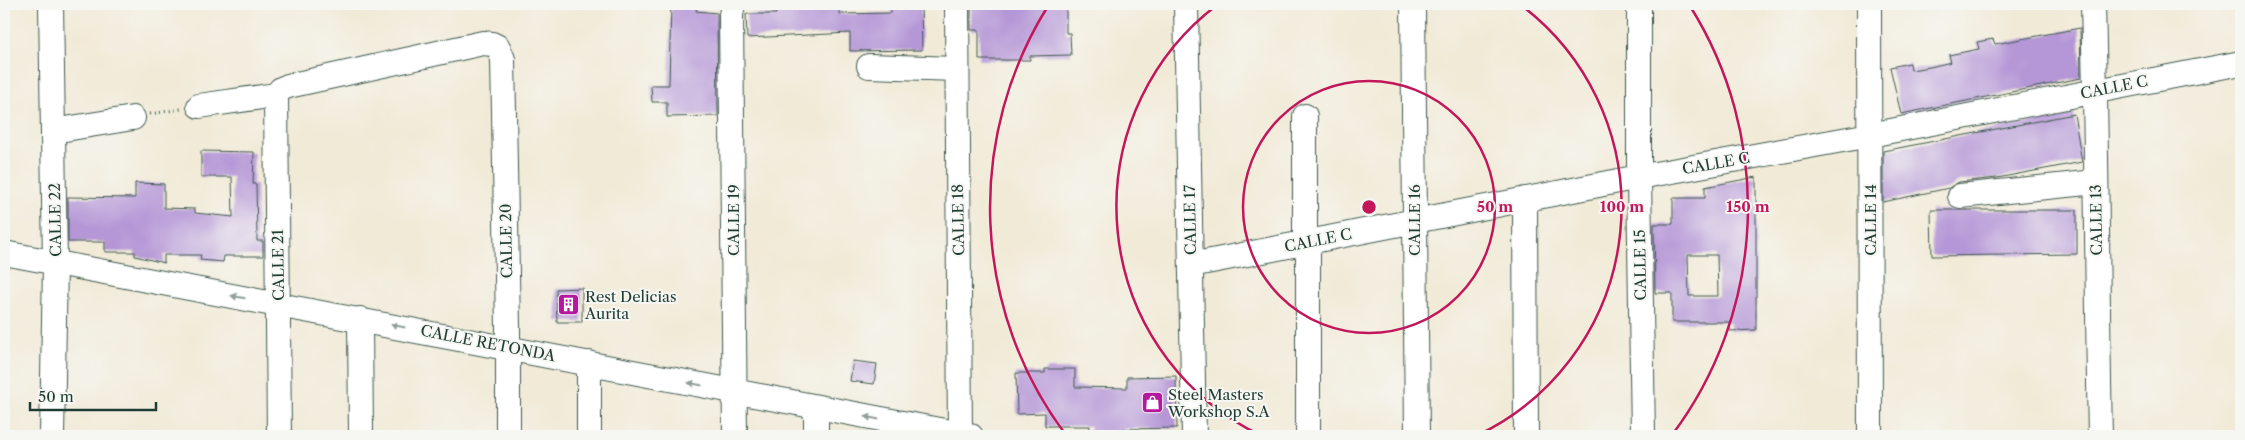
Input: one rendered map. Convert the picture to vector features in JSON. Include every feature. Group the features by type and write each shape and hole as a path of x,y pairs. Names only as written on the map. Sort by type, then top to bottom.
{"street":[{"name":"CALLE 22","path":"51,4 55,263 52,436"},
{"name":"CALLE 19","path":"733,4 731,15 734,436"},
{"name":"CALLE 18","path":"957,4 956,69 964,436"},
{"name":"CALLE 17","path":"1186,4 1194,436"},
{"name":"CALLE 16","path":"1413,4 1417,436"},
{"name":"CALLE 15","path":"1639,4 1639,176 1643,436"},
{"name":"CALLE 14","path":"1869,4 1870,436"},
{"name":"CALLE 13","path":"2093,4 2096,90 2100,436"},
{"name":"CALLE 20","path":"276,95 280,89 288,86 483,44 492,44 498,47 502,59 508,436"},
{"name":"CALLE C","path":"1191,265 1639,176 1870,136 2096,90 2241,63"},
{"path":"868,66 956,69"},
{"path":"199,106 276,95"},
{"name":"CALLE 21","path":"276,95 279,436"},
{"path":"1305,116 1308,436"},
{"path":"53,131 132,118"},
{"path":"1960,196 2096,182"},
{"path":"1525,199 1526,436"},
{"name":"CALLE RETONDA","path":"4,253 589,362 964,436"},
{"path":"360,319 361,436"},
{"path":"588,436 589,362"},
{"path":"816,407 816,436"}],"path":[{"path":"132,118 199,106"}],"building":[{"path":"671,4 697,4 696,11 717,13 718,116 667,117 667,102 652,102 651,85 669,85"},
{"path":"775,4 839,4 840,14 891,13 891,4 921,4 922,50 850,51 850,33 747,38 746,14 776,14"},
{"path":"971,4 1066,4 1066,33 1070,33 1071,55 1030,56 1030,60 979,60 979,30 971,30"},
{"path":"2080,28 2081,78 1901,114 1890,67 1910,63 1911,70 1930,67 1951,62 1949,55 1979,49 1977,42 1993,39 1995,44"},
{"path":"2074,114 2082,162 1997,178 1959,182 1949,188 1883,202 1883,151"},
{"path":"201,151 254,152 253,184 256,184 257,241 263,241 263,256 224,256 223,262 200,260 201,255 164,255 164,263 135,256 135,252 105,252 105,242 68,242 68,197 135,198 135,183 164,184 164,208 195,209 195,213 233,217 232,177 201,177"},
{"path":"1756,177 1756,330 1730,331 1730,322 1672,322 1672,293 1655,293 1654,224 1673,224 1673,198 1705,198 1705,187","holes":["1688,255 1717,255 1718,296 1689,296"]},
{"path":"1931,210 2077,210 2077,254 1932,256"},
{"name":"Rest Delicias Aurita","path":"582,288 582,322 557,322 556,289"},
{"path":"853,361 877,364 874,384 850,381"},
{"path":"1045,369 1075,369 1075,387 1127,388 1127,377 1176,376 1177,428 1123,429 1123,434 1089,433 1090,426 1045,426 1045,413 1017,414 1016,373 1045,373"}],"place":[{"name":"Rest Delicias Aurita","path":"569,305"},
{"name":"Steel Masters Workshop S.A","path":"1152,403"}]}
